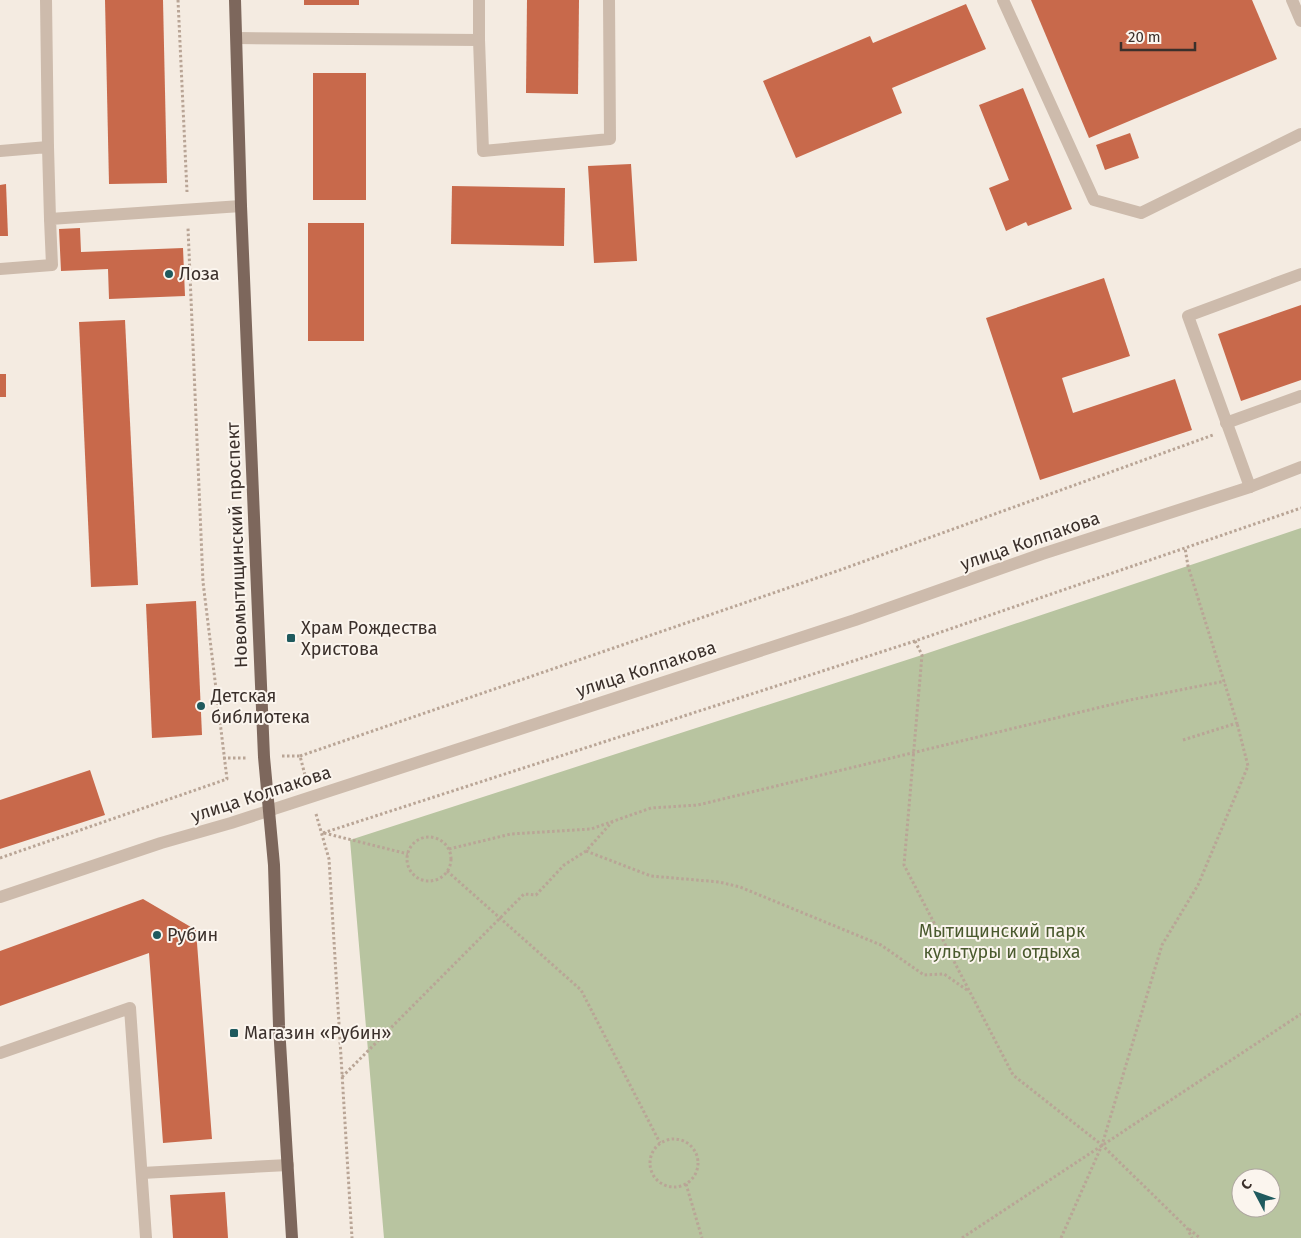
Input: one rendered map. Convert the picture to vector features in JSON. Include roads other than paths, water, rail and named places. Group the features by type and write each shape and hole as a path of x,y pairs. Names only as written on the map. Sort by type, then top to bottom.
{"main road":[{"name":"Новомытищинский проспект","path":"235,0 240,206 264,747 274,865 279,1026 292,1238"}],"street":[{"path":"0,269 52,265 46,0"},
{"path":"479,0 483,151 610,139 609,0"},
{"path":"1003,0 1094,200 1141,213 1301,134"},
{"path":"1292,0 1301,22"},
{"path":"237,38 479,40"},
{"path":"0,151 48,147"},
{"path":"50,219 240,206"},
{"path":"1250,487 1188,316 1301,274"},
{"path":"1227,426 1301,396"},
{"name":"улица Колпакова","path":"0,897 161,843 855,620 1042,554 1250,487 1301,467"},
{"path":"0,1053 130,1008 146,1238"},
{"path":"142,1173 288,1165"}],"place":[{"name":"Лоза","path":"169,274"},
{"name":"Храм Рождества Христова","path":"291,638"},
{"name":"Детская библиотека","path":"201,706"},
{"name":"Рубин","path":"157,935"},
{"name":"Магазин «Рубин»","path":"234,1033"}],"park label":[{"name":"Мытищинский парк культуры и отдыха","path":"1002,941"}]}
